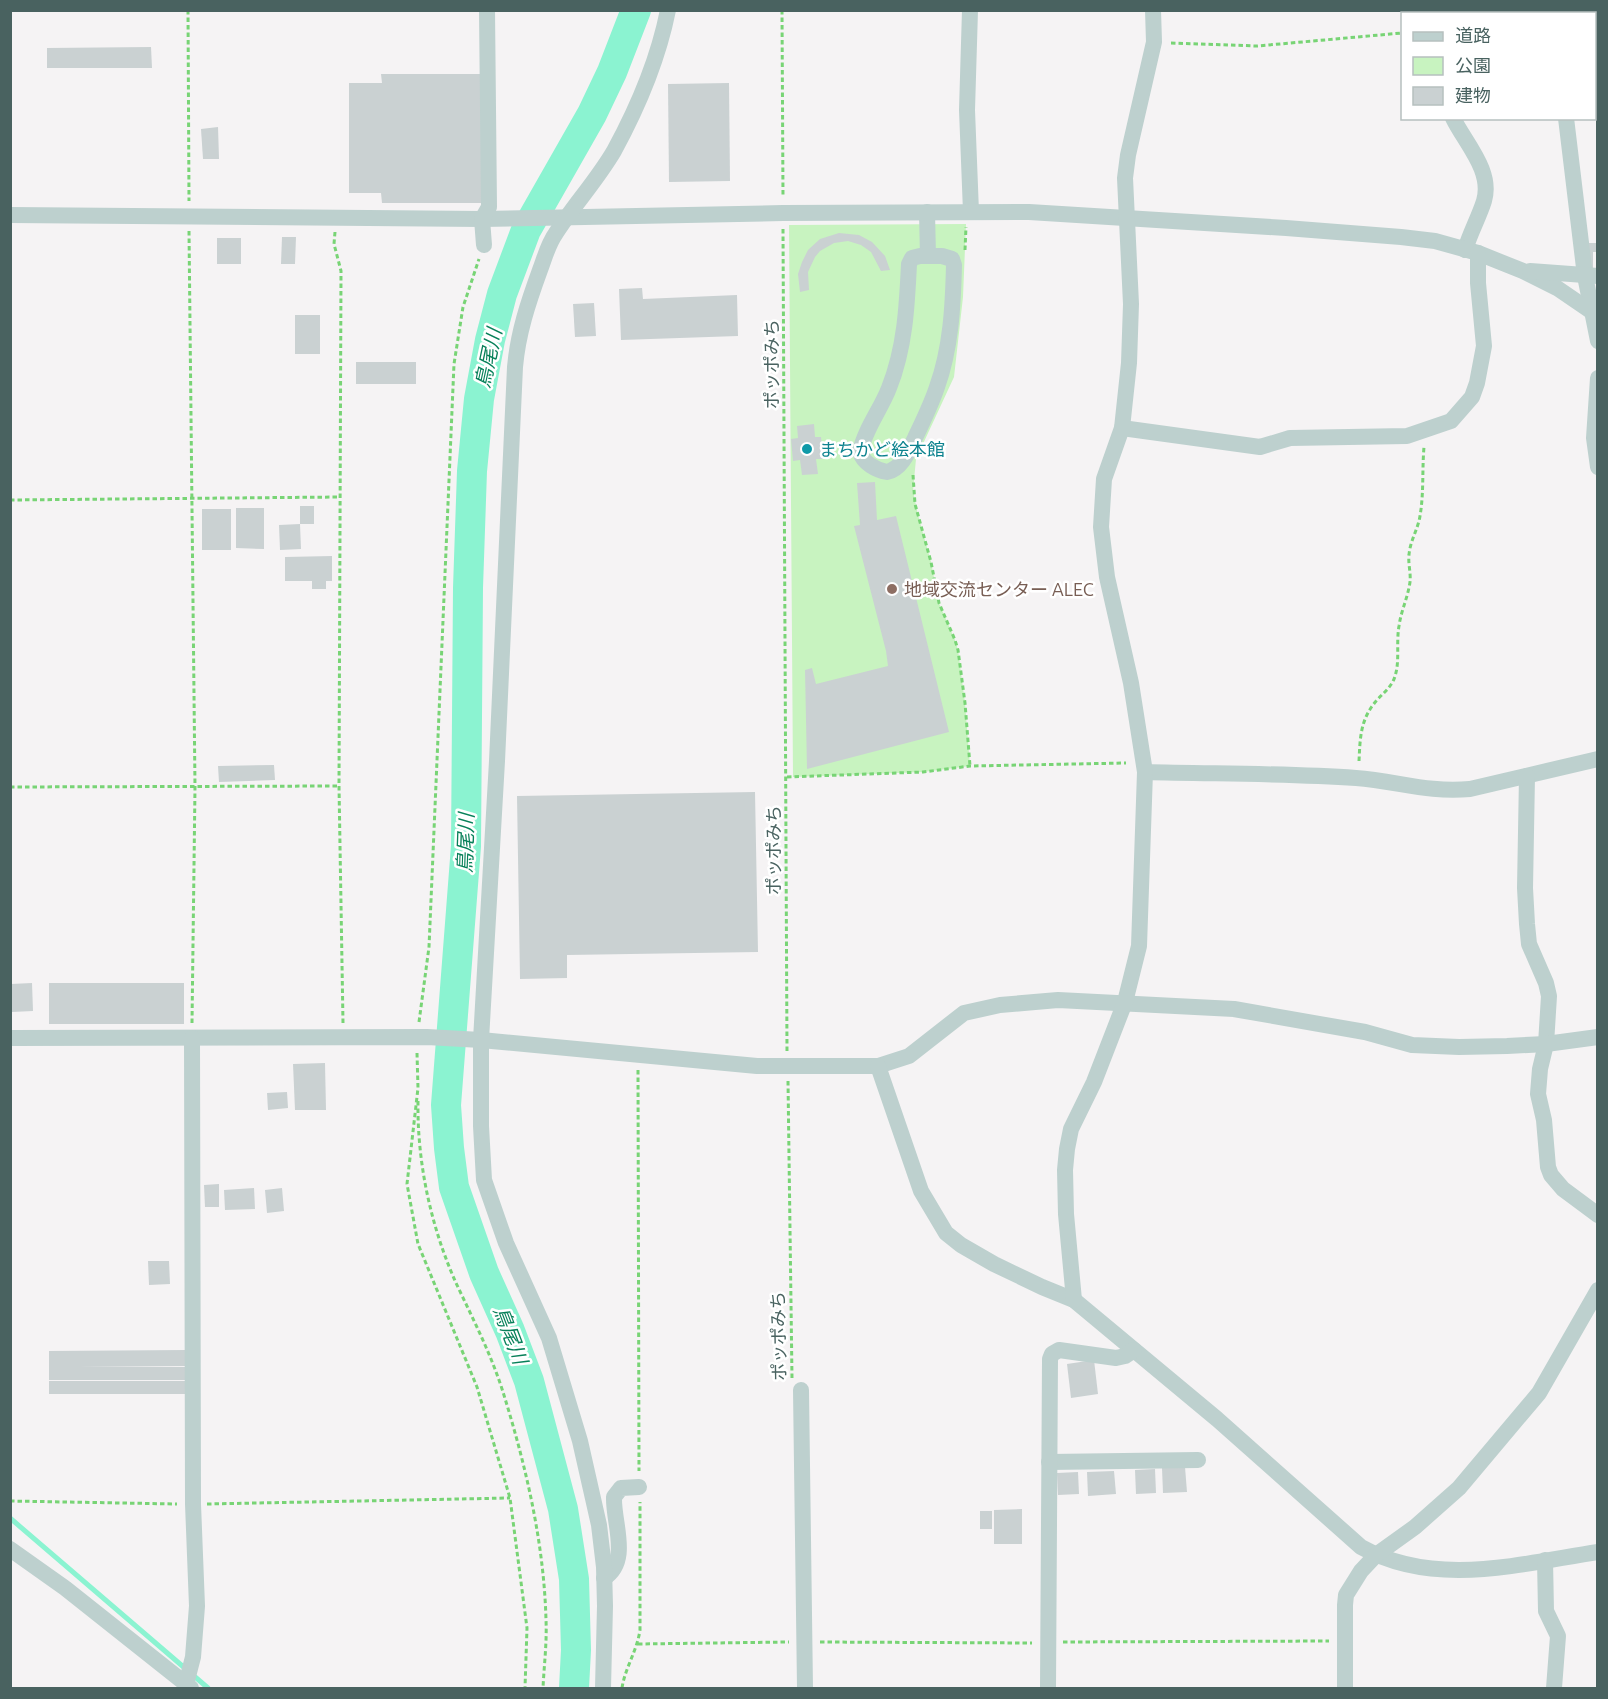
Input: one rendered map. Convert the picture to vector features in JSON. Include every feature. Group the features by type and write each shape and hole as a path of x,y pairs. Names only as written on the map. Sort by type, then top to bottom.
{"street":[{"path":"484,245 489,218 487,10"},
{"path":"603,1689 604,1578 599,1525 580,1441 549,1338 506,1243 484,1180 477,1040 497,761 517,348 524,314 547,249 567,216 595,180 625,130 658,50 668,10"},
{"path":"969,212 967,110 970,10"},
{"path":"1074,1300 1066,1214 1067,1149 1071,1129 1094,1082 1125,1002 1139,946 1144,767 1131,683 1107,577 1101,526 1104,480 1122,428 1129,363 1131,304 1125,178 1128,155 1154,42 1153,10"},
{"path":"1122,428 1260,447 1290,438 1407,436 1451,421 1472,398 1484,346 1478,283 1472,252 1486,188 1482,168 1454,120"},
{"path":"1566,120 1591,276 1598,341"},
{"path":"927,212 928,256"},
{"path":"10,215 489,218 1029,212 1126,218 1435,241 1523,271 1557,288 1594,313"},
{"path":"928,256 948,257 954,265 947,347 938,386 913,441 897,468 887,472 872,466 864,460 860,452 890,385 900,352 906,317 909,264 912,258 928,256"},
{"path":"1523,271 1591,276"},
{"path":"1598,378 1594,438 1598,467"},
{"path":"1144,767 1358,778 1436,791 1451,791 1470,789 1598,759"},
{"path":"1527,776 1526,915 1529,945 1544,977 1548,996 1546,1044 1539,1075 1538,1094 1544,1120 1548,1167 1551,1175 1563,1189 1598,1215"},
{"path":"10,1038 422,1037 638,1054 716,1063 878,1066 909,1056 964,1013 1000,1005 1058,1000 1234,1009 1365,1032 1412,1045 1459,1047 1546,1044 1598,1037"},
{"path":"10,1549 65,1588 187,1687 193,1657 197,1606 193,1504 192,1038"},
{"path":"878,1066 921,1191 946,1233 960,1245 994,1264 1074,1300 1217,1419 1343,1533 1376,1555 1424,1569 1443,1571 1475,1569 1598,1552"},
{"path":"1345,1689 1346,1595 1361,1570 1376,1555 1415,1527 1459,1488 1539,1393 1598,1290"},
{"path":"1048,1689 1050,1359 1052,1354 1059,1350 1116,1358 1125,1356 1134,1350"},
{"path":"797,1387 805,1689"},
{"path":"1049,1462 1198,1460"},
{"path":"604,1578 612,1574 618,1560 614,1497 621,1488 639,1488"},
{"path":"1545,1560 1546,1611 1558,1636 1554,1689"}],"path":[{"path":"188,10 195,787 192,1038"},
{"name":"ポッポみち","path":"782,10 788,1066 797,1387"},
{"path":"1154,42 1257,46 1401,33"},
{"path":"965,255 969,212"},
{"path":"335,218 334,244 341,271 339,786 343,1037"},
{"path":"484,245 463,307 454,364 429,947 408,1184 418,1244 477,1387 510,1498 527,1628 525,1689"},
{"path":"1358,778 1360,733 1364,720 1395,678 1399,623 1410,582 1409,551 1420,516 1425,431"},
{"path":"914,467 915,504 931,562 939,603 958,650 970,766"},
{"path":"10,500 340,497"},
{"path":"787,777 923,772 970,766 1144,767"},
{"path":"10,787 339,786"},
{"path":"622,1689 624,1676 638,1644 640,1630 638,1054"},
{"path":"418,1088 417,1129 435,1226 502,1392 526,1476 535,1518 541,1553 547,1623 543,1689"},
{"path":"10,1501 193,1504 510,1498"},
{"path":"638,1644 1345,1641"}],"green space":[{"path":"966,224 963,297 954,377 916,459 913,491 939,603 958,650 970,766 923,772 793,777 789,225"}],"building":[{"path":"151,47 152,68 47,68 47,48"},
{"path":"381,74 483,74 483,203 382,203 381,193 349,193 349,83 382,83"},
{"path":"729,83 730,181 669,182 668,84"},
{"path":"218,127 219,159 203,159 201,129"},
{"path":"839,233 859,235 872,242 885,256 890,270 881,271 871,252 861,245 848,241 834,243 820,251 815,257 808,272 809,290 800,292 798,274 808,250 820,239"},
{"path":"282,237 296,237 295,264 281,264"},
{"path":"217,238 241,238 241,264 217,264"},
{"path":"1584,243 1598,243 1598,252 1593,252 1593,268 1585,268"},
{"path":"642,288 643,299 737,295 738,336 621,340 619,289"},
{"path":"594,303 596,336 575,337 573,304"},
{"path":"295,315 320,315 320,354 295,354"},
{"path":"356,362 416,362 416,384 356,384"},
{"name":"まちかど絵本館","path":"814,424 815,437 821,437 823,459 816,459 818,474 802,475 800,460 793,461 791,439 798,438 797,426"},
{"name":"地域交流センター ALEC","path":"875,482 877,520 896,516 949,732 807,769 805,670 812,668 816,684 888,666 854,526 860,525 857,483"},
{"path":"300,506 314,506 314,524 300,524"},
{"path":"236,508 264,508 264,549 236,548"},
{"path":"202,509 231,509 231,550 202,550"},
{"path":"300,524 301,549 280,550 279,525"},
{"path":"332,556 332,581 326,581 326,589 312,589 312,581 285,581 285,557"},
{"path":"274,765 275,780 219,782 218,766"},
{"path":"755,792 758,952 567,955 567,978 520,979 517,796"},
{"path":"32,983 33,1011 12,1012 11,984"},
{"path":"49,983 184,983 184,1024 49,1024"},
{"path":"325,1063 326,1110 295,1110 293,1064"},
{"path":"287,1092 288,1108 268,1110 267,1093"},
{"path":"219,1184 219,1207 205,1207 204,1185"},
{"path":"254,1188 255,1209 225,1210 224,1190"},
{"path":"282,1188 284,1211 267,1213 265,1190"},
{"path":"148,1261 169,1261 170,1284 149,1285"},
{"path":"186,1350 186,1366 79,1366 186,1367 186,1380 49,1380 49,1351"},
{"path":"1094,1360 1098,1394 1071,1398 1067,1364"},
{"path":"49,1381 186,1381 186,1394 49,1394"},
{"path":"1185,1467 1187,1492 1163,1493 1162,1468"},
{"path":"1155,1469 1156,1493 1136,1494 1135,1470"},
{"path":"1114,1471 1116,1494 1088,1496 1087,1472"},
{"path":"1078,1472 1079,1494 1058,1495 1057,1473"},
{"path":"1022,1509 1022,1544 994,1544 994,1510"},
{"path":"980,1511 992,1511 992,1529 980,1529"}],"waterway":[{"name":"鳥尾川","path":"574,1688 576,1650 574,1579 563,1509 529,1381 484,1273 454,1187 446,1105 466,846 468,588 472,471 479,399 490,340 502,294 526,230 592,114 612,72 636,10"},
{"path":"10,1518 208,1688"}],"place":[{"name":"まちかど絵本館","path":"807,449"},
{"name":"地域交流センター ALEC","path":"892,589"}]}
